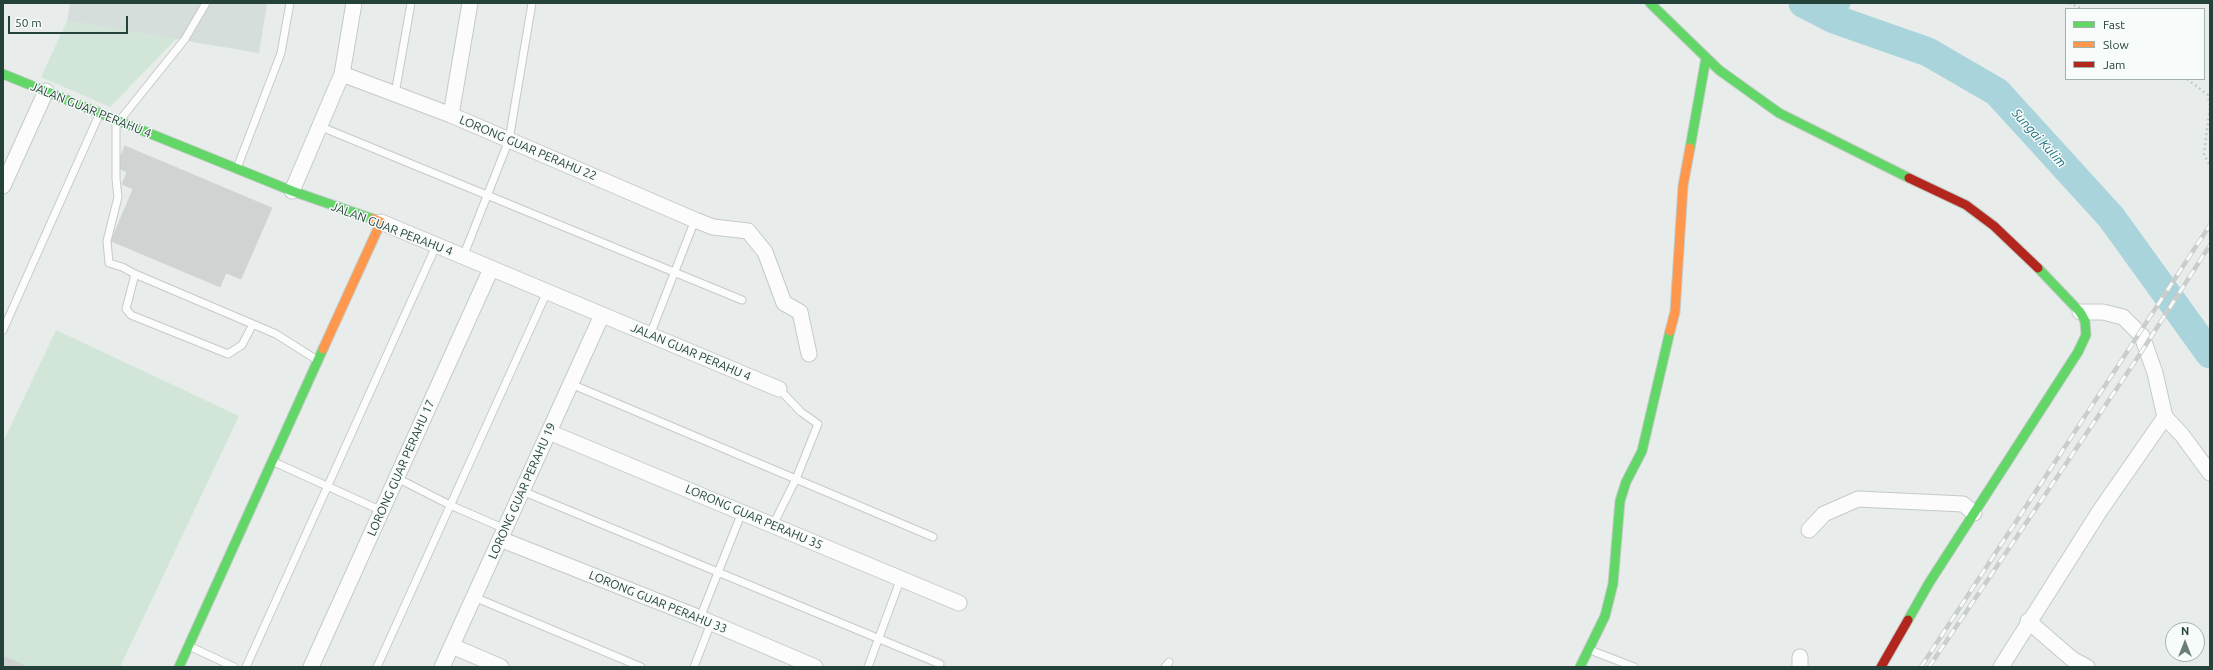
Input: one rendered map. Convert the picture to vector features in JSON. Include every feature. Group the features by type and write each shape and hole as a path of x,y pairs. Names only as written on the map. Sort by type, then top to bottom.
{"street":[{"path":"292,191 342,74 354,3"},
{"path":"451,115 470,3"},
{"path":"1650,3 1719,70 1779,113 1866,158 1966,205 1994,226 2040,270 2080,312 2085,321 2086,335 2078,352 1929,583 1881,667"},
{"path":"1580,667 1604,616 1613,584 1620,501 1626,482 1642,451 1675,312 1683,186 1706,58"},
{"name":"JALAN GUAR PERAHU 4","path":"3,74 292,191 381,222 779,389"},
{"name":"LORONG GUAR PERAHU 22","path":"342,74 451,115 713,227 748,231 757,240 765,252 784,303 800,312 808,354"},
{"path":"3,186 46,91"},
{"path":"179,667 381,222"},
{"name":"LORONG GUAR PERAHU 17","path":"311,667 491,269"},
{"path":"2080,312 2103,312 2123,317 2142,336 2155,374 2165,417 2182,435 2210,473"},
{"name":"LORONG GUAR PERAHU 19","path":"442,667 602,315"},
{"path":"2001,667 2028,621 2099,512 2165,417"},
{"name":"LORONG GUAR PERAHU 35","path":"549,432 959,603"},
{"path":"1809,530 1824,514 1858,499 1963,504 1974,513"},
{"name":"LORONG GUAR PERAHU 33","path":"503,534 815,667"},
{"path":"2028,621 2072,659 2087,667"},
{"path":"452,646 501,667"}],"lane":[{"path":"206,3 185,39 117,121 116,179 118,197 107,241 109,263 122,267 288,340 318,360"},
{"path":"237,168 281,53 290,3"},
{"path":"395,94 411,3"},
{"path":"463,257 489,195 509,140 532,3"},
{"path":"3,330 100,114"},
{"path":"319,126 742,300"},
{"path":"650,335 695,220"},
{"path":"246,667 436,246"},
{"path":"136,274 126,309 131,314 228,354 242,345 253,324"},
{"path":"377,667 547,292"},
{"path":"571,384 933,537"},
{"path":"773,525 796,479 818,424 800,412 779,389"},
{"path":"272,461 382,511"},
{"path":"396,478 503,534"},
{"path":"522,491 940,664"},
{"path":"694,667 718,573 742,512"},
{"path":"868,667 877,638 901,578"},
{"path":"474,597 641,667"},
{"path":"189,646 234,667"},
{"path":"1588,649 1634,667"}],"path":[{"path":"2069,3 2081,8"},
{"path":"2188,80 2208,95 2210,107 2204,154 2210,166"}],"shaded area":[{"path":"70,3 267,3 259,53 67,21"}],"green space":[{"path":"67,21 176,39 110,107 41,77"},
{"path":"56,330 239,416 120,667 3,667 3,442"}],"building":[{"path":"125,146 272,208 241,279 226,273 220,287 111,241 133,189 122,184 127,172 116,167"},
{"path":"3,656 26,666 26,667 3,667"}],"waterway":[{"name":"Sungai Kulim","path":"1803,3 1834,19 1928,52 1997,92 2111,217 2210,354"},
{"path":"1834,19 1842,3"}],"railway":[{"path":"1921,667 2210,225"},
{"path":"1929,667 2140,354 2210,245"}],"traffic: fast":[{"path":"1650,3 1719,70 1779,113 1909,178"},
{"path":"1690,148 1706,58"},
{"path":"3,74 292,191 373,219"},
{"path":"1908,620 1929,583 2078,352 2086,335 2085,321 2080,312 2038,268"},
{"path":"1580,667 1605,616 1613,584 1620,501 1626,482 1642,451 1670,331"},
{"path":"179,667 323,349"}],"traffic: slow":[{"path":"1670,331 1675,312 1683,186 1690,148"},
{"path":"323,349 381,222 373,219"}],"traffic: jam":[{"path":"1909,178 1966,205 1994,226 2038,268"},
{"path":"1881,667 1908,620"}]}
